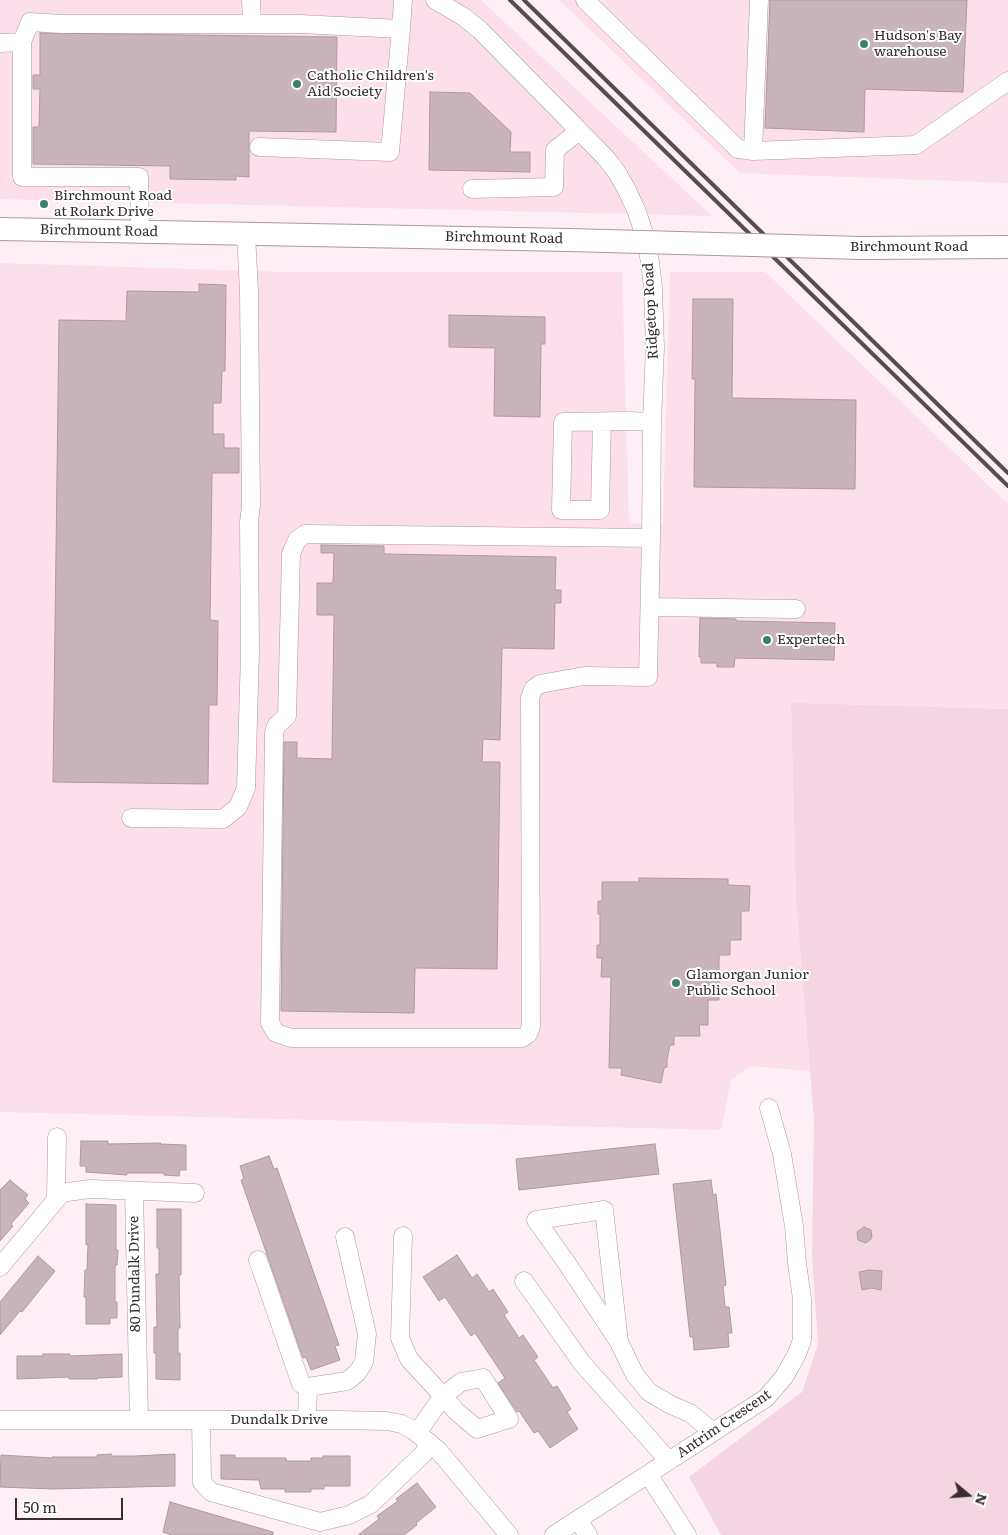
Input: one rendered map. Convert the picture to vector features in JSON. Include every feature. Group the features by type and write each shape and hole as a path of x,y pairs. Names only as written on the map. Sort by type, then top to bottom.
{"main road":[{"name":"Birchmount Road","path":"0,229 569,240 862,248 1008,247"}],"street":[{"path":"252,0 252,24"},
{"path":"259,147 390,152 404,0"},
{"name":"Ridgetop Road","path":"435,0 464,17 480,30 616,171 637,212 645,237 653,288 655,346 652,422 651,538 650,607 648,677 584,676 540,684 533,690 530,698 531,1026 528,1034 522,1038 291,1038 276,1034 270,1023 274,733 276,726 287,716 291,554 298,540 304,534 651,538"},
{"path":"585,0 738,149 754,151 916,145 1008,81"},
{"path":"754,151 759,0"},
{"path":"140,232 139,177 22,177 22,42 30,22 61,24 300,24 401,28"},
{"path":"0,42 22,42"},
{"path":"472,189 554,187 555,150 579,132"},
{"path":"131,818 223,819 238,807 246,788 250,652 249,522 251,496 250,291 246,234"},
{"path":"602,422 600,510 561,510 563,422 602,422 652,422"},
{"path":"650,607 796,609"},
{"name":"Antrim Crescent","path":"554,1535 766,1398 784,1377 797,1354 802,1340 802,1299 794,1226 782,1154 769,1108"},
{"path":"56,1200 58,1137"},
{"path":"0,1267 61,1194 78,1189 196,1193"},
{"name":"80 Dundalk Drive","path":"134,1190 139,1420"},
{"path":"619,1342 604,1210 536,1220 619,1342 635,1375 649,1392 690,1414 713,1432"},
{"path":"258,1260 301,1384 308,1387 347,1381 357,1373 364,1362 367,1334 345,1236"},
{"path":"201,1420 202,1482 211,1492 320,1522 349,1515 371,1504 423,1454 424,1438 442,1396 409,1359 400,1338 403,1236"},
{"path":"524,1282 582,1363 669,1461"},
{"path":"307,1420 308,1387"},
{"name":"Dundalk Drive","path":"0,1420 307,1420 387,1421 402,1424 424,1438 438,1450 508,1535"},
{"path":"648,1474 687,1535"},
{"path":"578,1520 588,1535"}],"shaded area":[{"path":"0,0 481,0 712,216 0,199"},
{"path":"559,0 1008,0 1008,183 740,173"},
{"path":"0,263 286,272 622,272 629,523 663,524 670,272 765,272 1008,504 1008,709 791,704 796,900 810,1071 750,1066 731,1080 721,1130 0,1112"},
{"path":"791,703 1008,709 1008,1535 721,1535 689,1477 802,1392 818,1344 812,1257 814,1120 796,900"}],"building":[{"name":"Hudson's Bay warehouse","path":"770,0 967,0 963,92 865,89 864,132 765,128"},
{"path":"40,33 337,37 336,132 249,131 249,177 236,176 236,180 170,179 170,166 33,164 33,127 39,127 40,89 33,89 33,75 40,75"},
{"path":"430,92 470,93 511,132 510,152 530,152 530,172 429,170"},
{"path":"199,284 226,285 225,371 222,371 221,403 213,403 213,434 224,434 224,448 239,448 239,473 212,473 210,620 218,621 217,705 209,705 208,784 53,782 59,320 126,321 127,291 199,292"},
{"path":"693,299 733,299 732,398 856,400 855,489 694,487 695,379 692,379"},
{"path":"449,315 545,317 545,344 541,344 540,417 494,416 495,348 449,347"},
{"path":"321,545 384,546 384,554 556,557 555,590 561,590 561,603 555,603 554,649 502,648 500,740 483,739 482,762 500,762 497,969 415,968 414,1013 281,1011 284,742 297,742 297,758 332,759 334,615 317,615 317,583 333,583 334,553 321,553"},
{"name":"Expertech","path":"700,618 736,619 736,621 835,623 834,660 735,658 734,667 717,667 717,663 701,663 701,657 699,657"},
{"path":"639,878 728,879 728,885 750,886 749,911 741,911 741,940 730,940 730,955 719,955 719,1000 708,1000 708,1025 699,1025 700,1036 674,1036 674,1045 670,1045 667,1067 664,1068 661,1083 621,1075 622,1068 609,1068 611,977 601,977 602,958 597,958 597,945 600,945 598,901 602,901 602,882 639,882"},
{"path":"81,1141 108,1141 108,1144 161,1143 186,1145 186,1170 180,1170 179,1176 164,1175 164,1173 127,1173 127,1175 86,1172 86,1166 80,1166"},
{"path":"655,1144 659,1174 519,1190 516,1159"},
{"path":"269,1156 274,1169 277,1168 339,1345 335,1346 340,1360 311,1370 306,1357 303,1358 241,1180 244,1179 240,1166"},
{"path":"10,1180 28,1195 25,1199 29,1203 11,1224 13,1226 0,1241 0,1190"},
{"path":"711,1180 713,1195 716,1194 726,1285 723,1286 725,1307 729,1307 732,1333 728,1333 729,1347 694,1350 693,1337 690,1337 673,1184"},
{"path":"86,1204 116,1205 116,1250 118,1250 117,1265 115,1265 115,1302 117,1302 117,1318 110,1318 110,1324 86,1324 86,1297 84,1297 88,1244 86,1245"},
{"path":"157,1209 181,1209 180,1328 178,1328 180,1380 156,1379 154,1327 157,1327 156,1274 159,1274"},
{"path":"864,1227 871,1230 872,1238 866,1243 858,1240 857,1232"},
{"path":"457,1255 472,1278 477,1274 489,1292 493,1289 508,1312 504,1315 519,1338 523,1335 538,1357 534,1360 553,1388 557,1386 571,1409 567,1412 578,1429 550,1448 538,1431 534,1433 519,1411 517,1412 498,1383 505,1378 475,1333 471,1336 445,1297 439,1301 423,1277"},
{"path":"38,1256 55,1271 22,1312 20,1311 0,1335 0,1302"},
{"path":"869,1270 882,1271 881,1290 871,1288 862,1290 859,1272"},
{"path":"43,1354 70,1354 70,1356 122,1354 122,1377 97,1379 69,1379 69,1377 17,1379 17,1356 43,1356"},
{"path":"111,1454 111,1456 135,1456 175,1454 175,1486 53,1489 0,1487 1,1455 52,1458 97,1457 97,1455"},
{"path":"221,1455 235,1455 235,1458 286,1458 287,1461 311,1461 311,1458 323,1458 323,1456 350,1456 350,1486 324,1486 324,1489 311,1489 311,1492 285,1492 285,1489 261,1489 259,1480 221,1479"},
{"path":"417,1483 436,1507 416,1523 417,1525 404,1535 358,1535 379,1519 377,1516 398,1501 396,1499"},
{"path":"170,1502 273,1532 273,1535 172,1535 163,1532"}],"railway":[{"path":"510,0 1008,486"},
{"path":"524,0 1008,473"}],"place":[{"name":"Hudson's Bay warehouse","path":"864,44"},
{"name":"Catholic Children's Aid Society","path":"297,84"},
{"name":"Birchmount Road at Rolark Drive","path":"44,204"},
{"name":"Expertech","path":"767,640"},
{"name":"Glamorgan Junior Public School","path":"676,983"}]}
